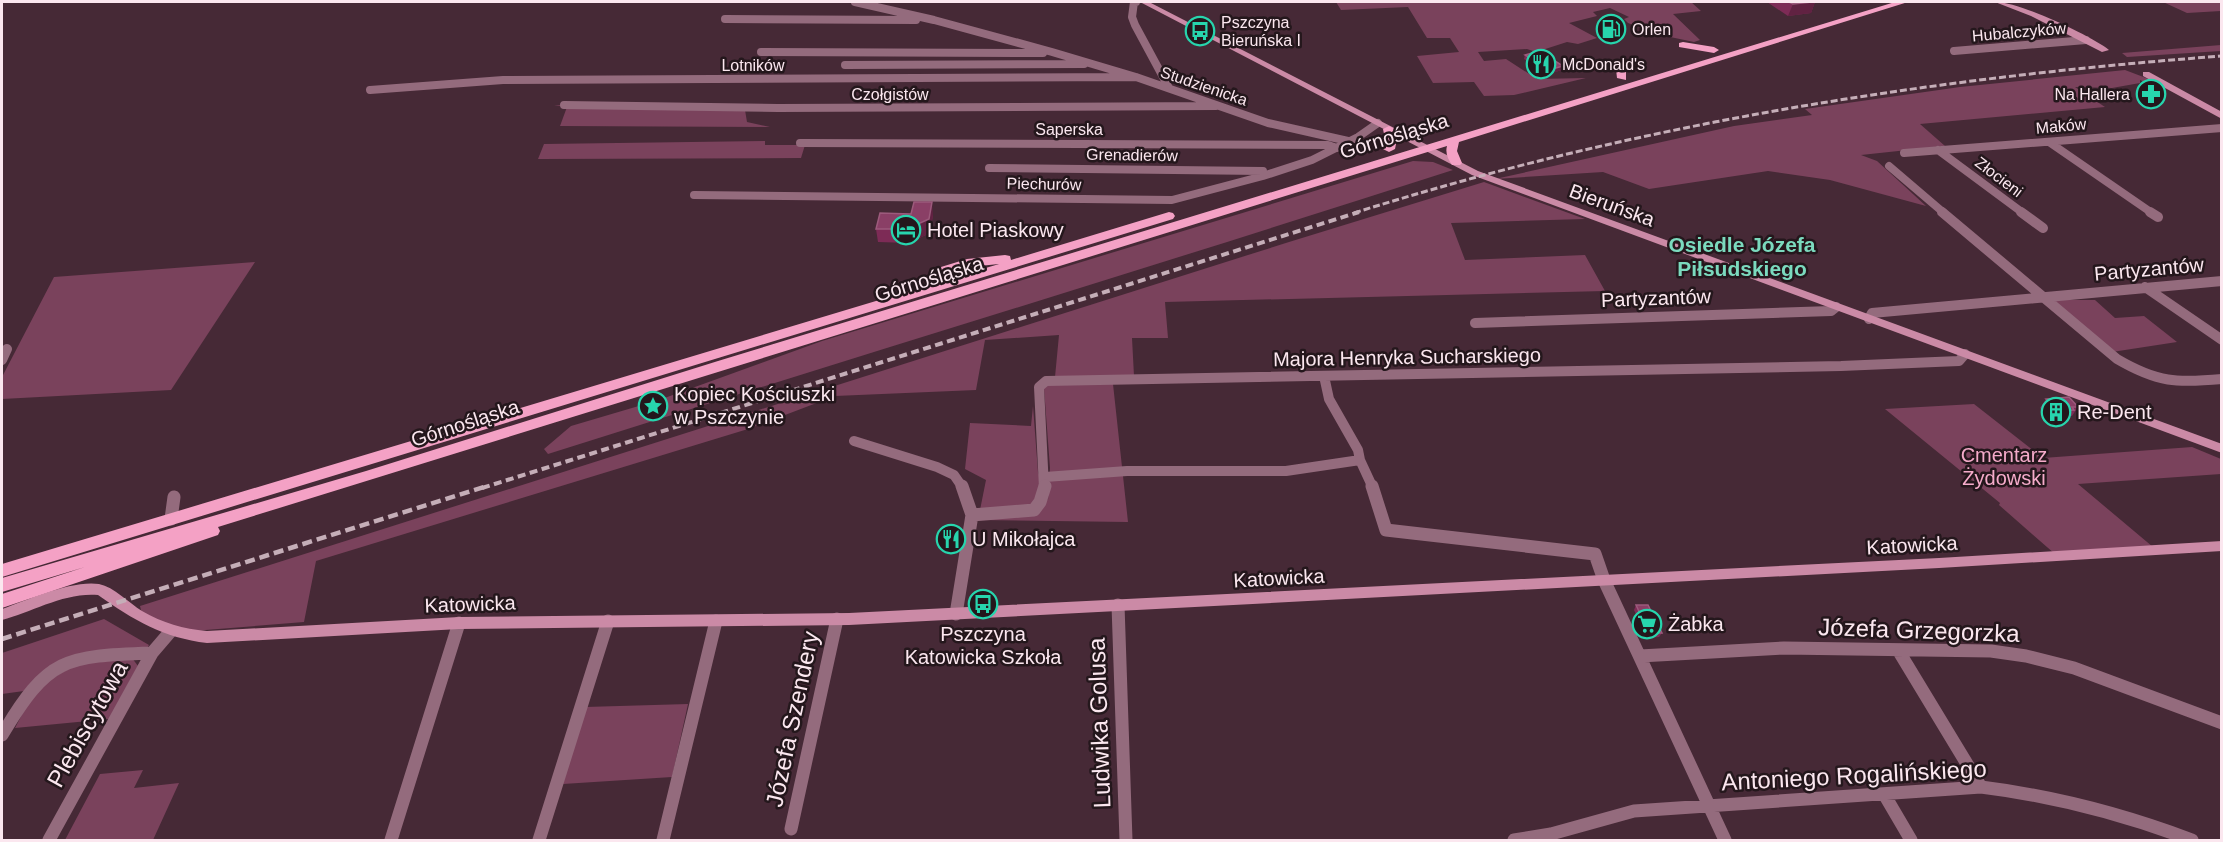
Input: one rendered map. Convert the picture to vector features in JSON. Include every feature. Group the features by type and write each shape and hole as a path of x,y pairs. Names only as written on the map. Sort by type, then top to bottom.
{"main road":[{"name":"Górnośląska","path":"2,585 370,475 1420,145 1622,78 1875,2"},
{"name":"Górnośląska","path":"2,571 1389,149 1454,140 1903,2"},
{"path":"1683,45 1714,50"},
{"path":"1617,64 1621,68 1622,78"},
{"path":"1383,126 1391,139 1389,149"},
{"path":"1454,140 1451,151 1456,163"},
{"path":"946,270 967,263 1050,252"},
{"path":"2,602 370,475"}],"street":[{"name":"Studzienicka","path":"855,2 934,20 1052,52 1136,77 1268,123 1348,141"},
{"path":"1136,2 1132,17 1169,88"},
{"name":"Bieruńska","path":"1144,2 1420,145 1500,183 2222,449"},
{"path":"1999,2 2034,14 2105,50"},
{"path":"725,19 934,20"},
{"name":"Hubalczyków","path":"1954,51 2086,40"},
{"name":"Studzienicka","path":"761,52 1052,52"},
{"path":"844,65 1082,65 1088,63"},
{"path":"2146,74 2222,116"},
{"name":"Lotników","path":"369,90 503,80 1136,77"},
{"name":"Czołgistów","path":"564,105 778,108 1216,106"},
{"name":"Piechurów","path":"694,195 1155,201 1190,197 1275,171 1325,154 1383,126"},
{"name":"Maków","path":"1904,153 2222,128"},
{"path":"2049,142 2158,217"},
{"name":"Saperska","path":"800,143 1328,145 1337,148"},
{"name":"Złocieni","path":"1938,150 2043,228"},
{"path":"1889,166 2039,297 2110,355 2130,366 2176,382 2222,379"},
{"name":"Grenadierów","path":"989,168 1275,171"},
{"name":"Partyzantów","path":"1869,319 1872,313 2222,281"},
{"path":"2145,287 2222,340"},
{"name":"Partyzantów","path":"1475,323 1831,311 1836,307"},
{"path":"2,360 7,350"},
{"name":"Majora Henryka Sucharskiego","path":"972,514 1024,513 1034,510 1041,502 1045,477 1039,387 1046,381 1841,366 1959,361 1965,354"},
{"path":"1324,376 1329,399 1358,450 1360,460 1376,494 1386,530 1595,554 1604,580 1725,840"},
{"path":"854,441 904,456 954,475 965,490 972,514 956,614"},
{"path":"1045,477 1127,471 1286,471 1360,460"},
{"path":"171,519 174,497"},
{"name":"Katowicka","path":"2,615 69,593 97,589 139,618 170,632 207,637 459,623 837,619 1987,561 2222,546"},
{"name":"Ludwika Golusa","path":"1118,605 1126,840"},
{"name":"Józefa Szendery","path":"791,829 837,619"},
{"path":"539,840 608,621"},
{"path":"663,840 716,621"},
{"path":"391,840 459,623"},
{"name":"Plebiscytowa","path":"49,840 152,653 170,632"},
{"name":"Józefa Grzegorzka","path":"1640,656 1784,648 1991,651 2026,656 2074,668 2222,723"},
{"path":"1898,650 1981,787"},
{"path":"2,735 31,688 50,672 82,657 152,653"},
{"name":"Antoniego Rogalińskiego","path":"1514,840 1551,834 1634,811 1981,787 2033,793 2083,803 2159,834 2193,840"},
{"path":"1884,794 1911,840"}],"green space":[{"path":"1336,2 1691,2 1701,11 1673,14 1700,40 1694,42 1656,34 1628,23 1624,19 1629,17 1610,8 1593,12 1597,16 1569,23 1597,38 1578,44 1567,42 1536,52 1527,49 1478,52 1484,61 1506,59 1537,79 1586,78 1514,95 1484,96 1474,82 1433,83 1417,56 1459,52 1450,38 1427,38 1408,7 1341,10"},
{"path":"2163,2 2221,2 2221,11 2187,13"},
{"path":"2221,45 2221,51 2127,57 2122,53"},
{"path":"2125,70 2154,81 2160,89 2140,80 2140,83 2112,88 2075,87 2105,107 1920,124 1945,146 1861,155 1877,161 1926,206 1830,180 1768,171 1649,189 1603,172 1495,179 1734,126 1812,115 1805,109 1960,87"},
{"path":"554,105 645,106 644,110 745,110 747,122 770,127 560,126 567,107"},
{"path":"765,141 765,145 805,145 801,158 538,159 544,144"},
{"path":"1413,161 1433,162 1453,170 548,454 544,449 571,426 659,400 822,341"},
{"path":"1484,182 1585,219 1451,223 1465,260 1585,255 1605,291 1165,302 1168,338 1132,338 1134,376 1055,377 1059,335 985,340 976,390 835,396 748,429 316,561 304,622 193,631 164,626 142,614 140,606"},
{"path":"255,262 171,390 2,399 2,377 54,277"},
{"path":"2051,300 2095,300 2115,318 2144,316 2177,342 2112,352"},
{"path":"1113,384 1128,522 978,520 986,480 965,469 970,423 1031,426 1033,406 1038,472 1048,500 1050,468 1044,388 1047,385"},
{"name":"Cmentarz Żydowski","path":"1974,404 2043,458 2192,447 2221,459 2221,474 2078,484 2153,547 2055,554 1999,505 2000,503 1885,409"},
{"path":"104,619 149,645 146,650 81,654 24,691 2,694 2,653"},
{"path":"132,658 138,666 109,719 15,728 29,701 45,683 81,661"},
{"path":"688,704 672,777 563,784 585,707"},
{"path":"143,770 134,788 179,783 153,840 65,840 100,774"}],"building":[{"path":"1789,2 1812,2 1793,4"},
{"path":"1539,51 1563,66 1549,70 1525,55"},
{"path":"914,202 932,202 929,219 907,229 876,229 880,213 911,214"},
{"path":"2069,397 2078,407 2072,407 2074,410 2058,411 2046,399"},
{"path":"1636,605 1648,605 1662,633 1649,633"}],"railway":[{"path":"1354,213 1567,154 1784,109 2002,77 2222,56"},
{"path":"482,488 1359,212"},
{"path":"2,639 487,486"}],"place":[{"name":"Orlen","path":"1611,29"},
{"name":"Pszczyna Bieruńska I","path":"1200,31"},
{"name":"McDonald's","path":"1541,64"},
{"name":"Na Hallera","path":"2151,94"},
{"name":"Hotel Piaskowy","path":"906,230"},
{"name":"Kopiec Kościuszki w Pszczynie","path":"653,406"},
{"name":"Re-Dent","path":"2056,412"},
{"name":"U Mikołajca","path":"951,539"},
{"name":"Pszczyna Katowicka Szkoła","path":"983,604"},
{"name":"Żabka","path":"1647,624"}],"district":[{"name":"Osiedle Józefa Piłsudskiego","path":"1742,256"}]}
